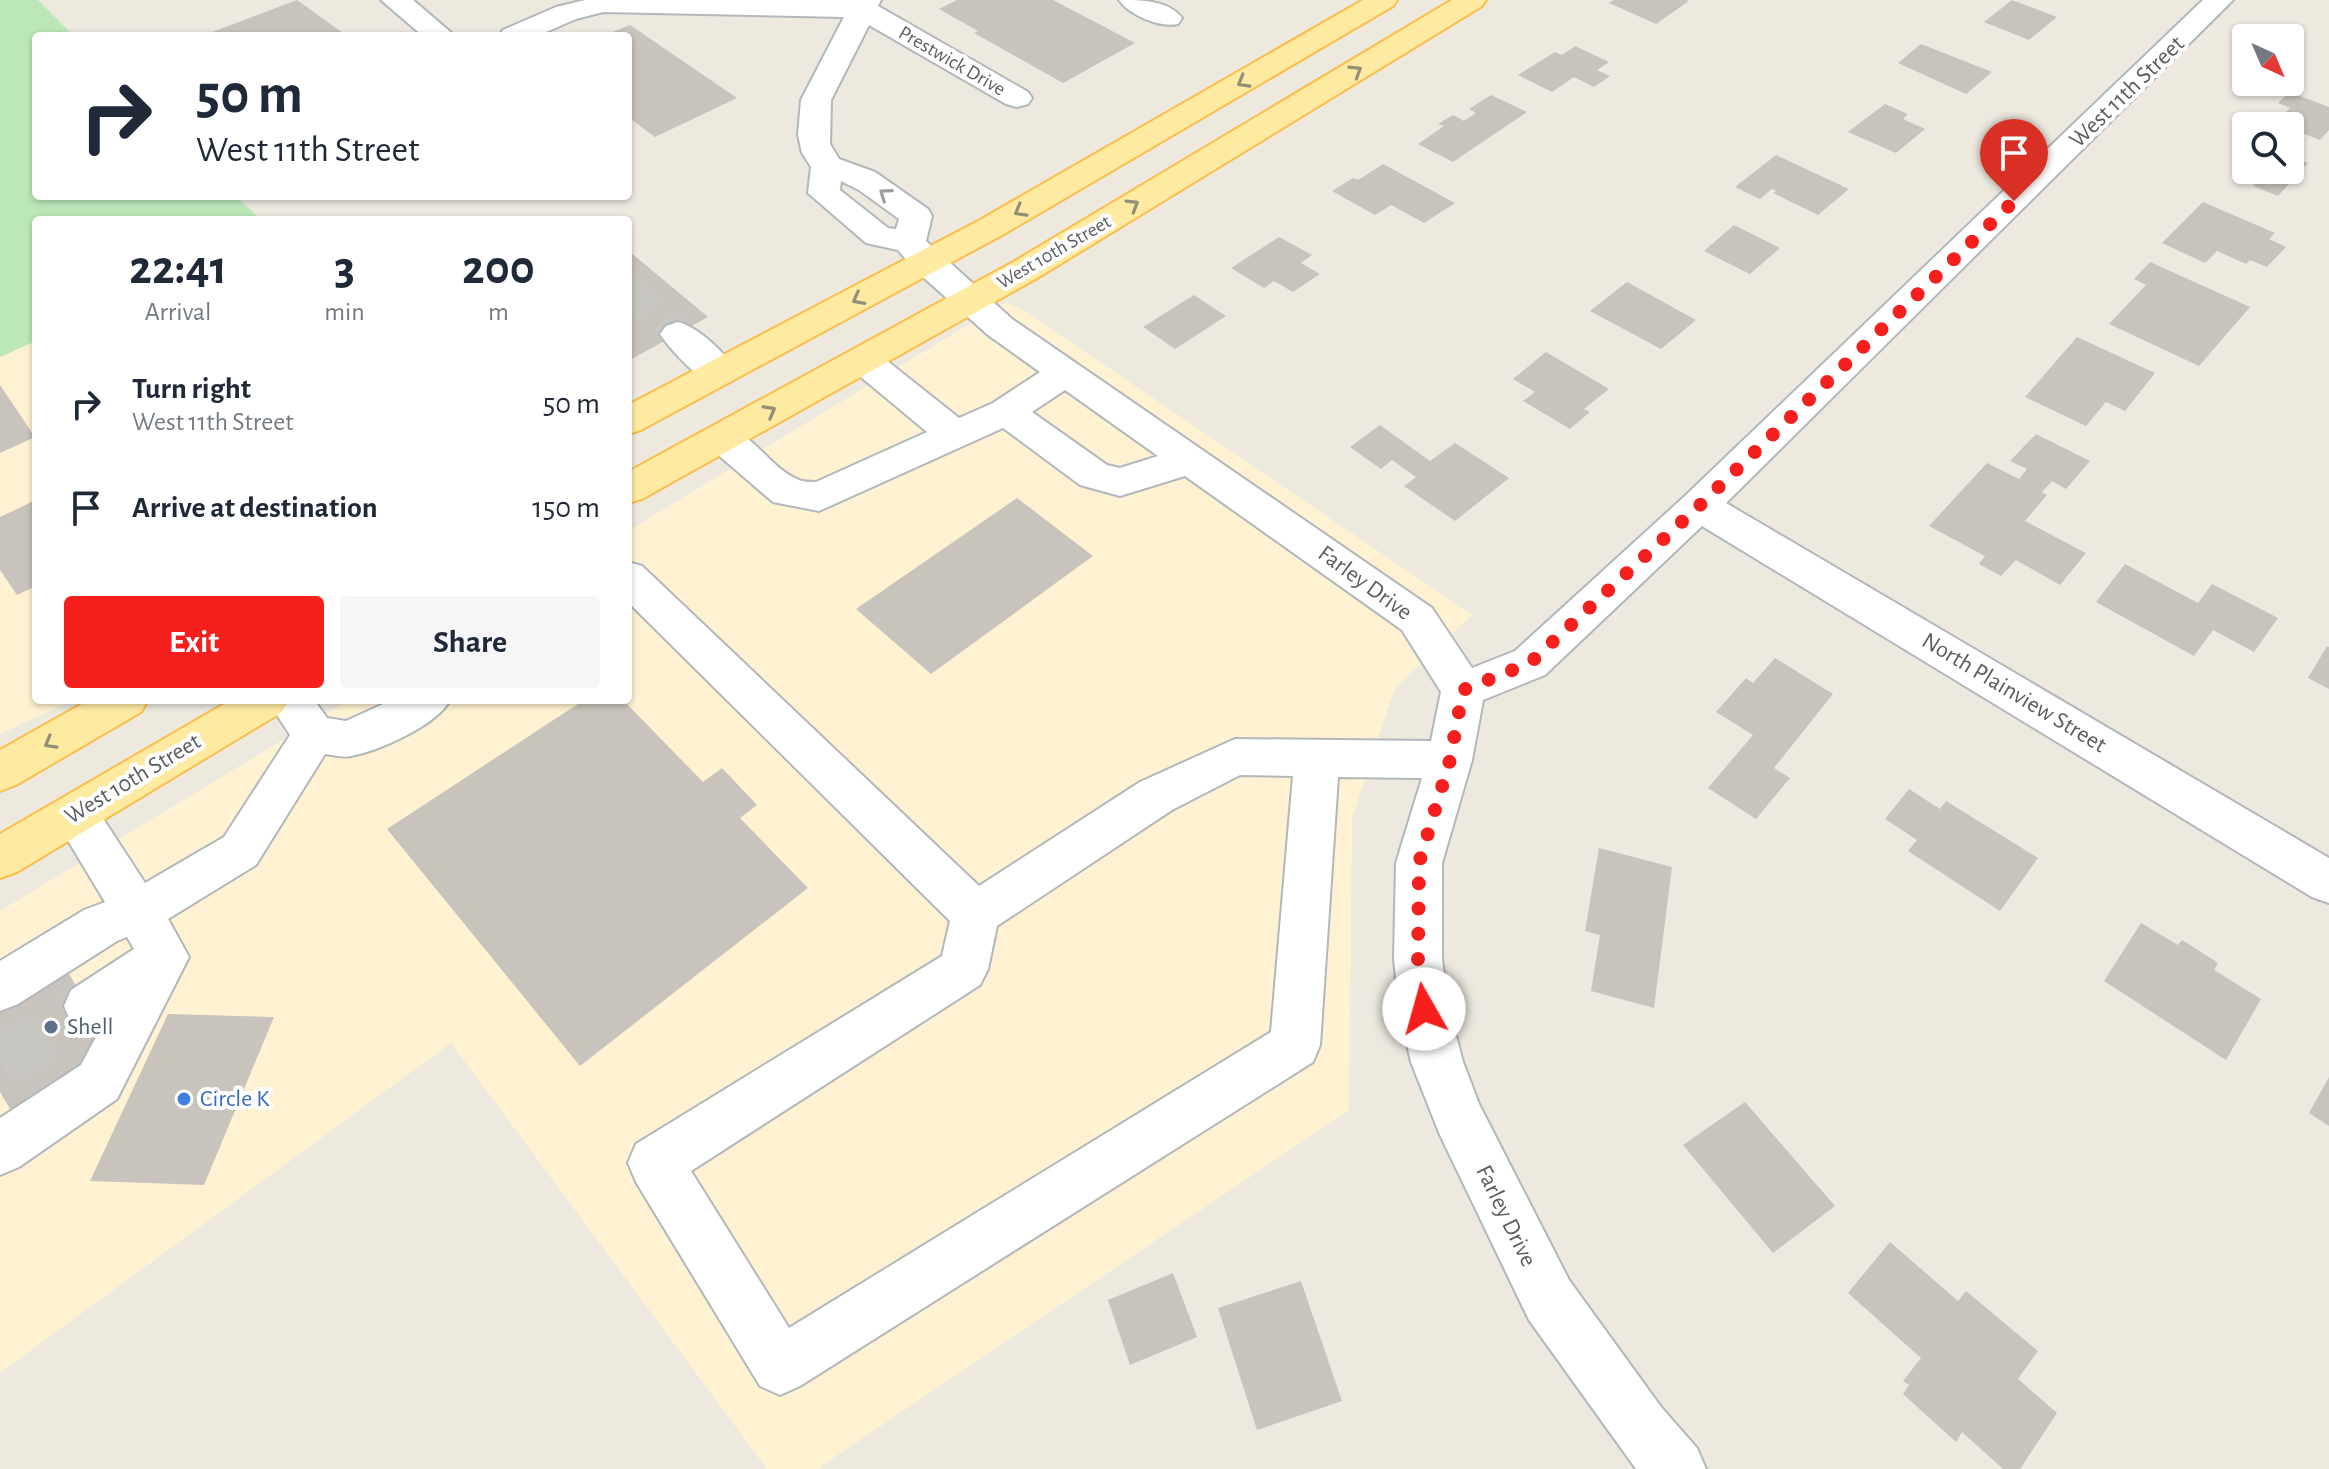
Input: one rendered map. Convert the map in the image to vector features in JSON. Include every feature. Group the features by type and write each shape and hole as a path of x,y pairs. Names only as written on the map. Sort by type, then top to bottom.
{"main road":[{"path":"632,419 719,372 918,252 1383,0"},
{"name":"West 10th Street","path":"632,487 969,301 1270,124 1472,0"},
{"path":"0,772 119,704"},
{"name":"West 10th Street","path":"0,858 260,704"}],"street":[{"path":"395,0 436,32"},
{"path":"1133,0 1168,18"},
{"name":"West 11th Street","path":"1463,690 1530,663 1699,506 2219,0"},
{"name":"Prestwick Drive","path":"522,32 566,13 603,4 864,4 1017,98"},
{"name":"Farley Drive","path":"864,4 824,84 812,117 816,145 827,166 824,193 878,236 918,252 1000,327 1417,619 1463,690 1450,760 1419,863 1418,959 1424,1009 1437,1062 1458,1117 1549,1300 1640,1428 1676,1469"},
{"path":"678,334 719,372"},
{"path":"863,360 955,435"},
{"path":"722,438 787,492 819,497 1006,412 1065,373"},
{"path":"1006,412 1094,475 1120,482 1191,460"},
{"name":"North Plainview Street","path":"1699,506 2329,882"},
{"path":"632,581 976,914"},
{"path":"0,988 101,925 138,912 240,851 301,717 348,739 395,720 421,704"},
{"path":"1317,758 1295,1045 780,1366 655,1163 963,969 976,914 1156,796 1235,757 1317,758 1450,760"},
{"path":"75,814 165,957"},
{"path":"89,1006 165,957"},
{"path":"0,1149 99,1082 165,957"}],"shaded area":[{"path":"1006,302 1025,311 1472,615 1395,688 1352,818 1349,1110 817,1469 767,1469 451,1043 0,1373 0,911 342,704 632,704 632,529"},
{"path":"32,343 32,704 65,704 0,734 0,357"}],"green space":[{"path":"0,0 38,0 70,32 32,32 32,200 240,200 257,216 32,216 32,343 0,357"}],"building":[{"path":"297,0 341,32 213,32"},
{"path":"957,0 1053,0 1135,43 1063,83 974,33 978,31 939,9"},
{"path":"1614,0 1689,1 1656,24 1609,3"},
{"path":"2012,0 2057,17 2029,40 1984,22"},
{"path":"630,25 737,98 655,137 632,120 632,32 613,32"},
{"path":"1921,44 1992,72 1966,94 1898,63"},
{"path":"1575,46 1609,62 1597,70 1610,76 1594,87 1574,77 1552,92 1518,75 1555,52 1562,55"},
{"path":"1491,95 1527,112 1453,162 1418,144 1444,126 1438,124 1453,115 1464,121 1476,113 1469,109"},
{"path":"2285,96 2300,96 2329,107 2329,130 2320,140 2304,134 2304,112 2286,112 2290,108 2278,103"},
{"path":"1885,104 1908,114 1903,119 1925,129 1896,153 1848,132"},
{"path":"1776,155 1849,189 1818,215 1773,193 1776,191 1772,189 1760,199 1735,187"},
{"path":"1383,164 1455,203 1424,223 1391,205 1375,215 1332,191 1353,178 1358,180"},
{"path":"2255,184 2289,184 2278,196 2253,186"},
{"path":"2203,202 2275,233 2269,239 2286,247 2267,267 2250,260 2246,264 2217,251 2205,263 2162,243"},
{"path":"1734,225 1780,248 1750,274 1704,251"},
{"path":"1279,237 1312,255 1301,263 1320,274 1293,292 1274,281 1264,288 1231,268"},
{"path":"632,254 708,317 632,359"},
{"path":"2150,262 2250,307 2199,366 2109,324 2146,285 2134,279"},
{"path":"1627,282 1696,320 1661,349 1590,311"},
{"path":"1194,295 1226,316 1175,349 1143,327"},
{"path":"2077,337 2155,373 2125,411 2106,402 2086,426 2025,397"},
{"path":"1546,352 1609,389 1584,409 1590,412 1570,429 1523,401 1535,392 1513,379"},
{"path":"0,385 32,433 32,438 0,453"},
{"path":"1380,425 1430,461 1455,443 1509,478 1455,521 1404,486 1416,477 1392,460 1381,469 1350,447"},
{"path":"2036,434 2090,461 2066,489 2052,481 2042,492 2047,495 2025,521 2086,553 2060,585 2016,560 2001,576 1979,564 1985,556 1929,526 1987,463 2019,479 2027,469 2010,461"},
{"path":"1017,498 1093,556 931,674 856,609"},
{"path":"32,502 32,588 17,595 0,570 0,517"},
{"path":"2125,564 2198,603 2212,584 2278,618 2254,652 2213,630 2194,656 2096,602"},
{"path":"2329,647 2329,689 2308,678"},
{"path":"1775,658 1833,694 1774,768 1790,778 1756,819 1708,788 1753,735 1716,712 1746,678 1753,683"},
{"path":"578,704 627,704 703,782 722,768 757,805 740,818 808,888 580,1066 387,829"},
{"path":"1909,789 1940,809 1946,801 2038,858 2000,911 1908,851 1917,840 1885,819"},
{"path":"1599,848 1672,867 1654,1008 1591,991 1600,935 1585,931"},
{"path":"2141,923 2178,945 2182,940 2218,963 2214,970 2261,999 2226,1060 2104,981"},
{"name":"Shell","path":"60,959 114,1049 14,1116 0,1092 0,997"},
{"name":"Circle K","path":"168,1014 274,1017 204,1185 90,1181"},
{"path":"2329,1077 2329,1126 2309,1113"},
{"path":"1745,1102 1835,1206 1773,1253 1683,1145"},
{"path":"1890,1242 1958,1301 1966,1291 2038,1351 2018,1379 2057,1413 2020,1469 2003,1469 1962,1432 1956,1442 1903,1394 1909,1385 1903,1381 1921,1358 1848,1293"},
{"path":"1173,1273 1197,1337 1130,1365 1108,1300"},
{"path":"1301,1281 1342,1401 1257,1430 1218,1308"}],"tunnel":[{"path":"632,292 678,334"},
{"path":"0,1063 89,1006"}],"place":[{"name":"Shell","path":"51,1027"},
{"name":"Circle K","path":"184,1099"}],"route":[{"path":"1424,1009 1418,959 1419,863 1450,760 1463,690 1530,663 1699,506 2014,201"}]}
